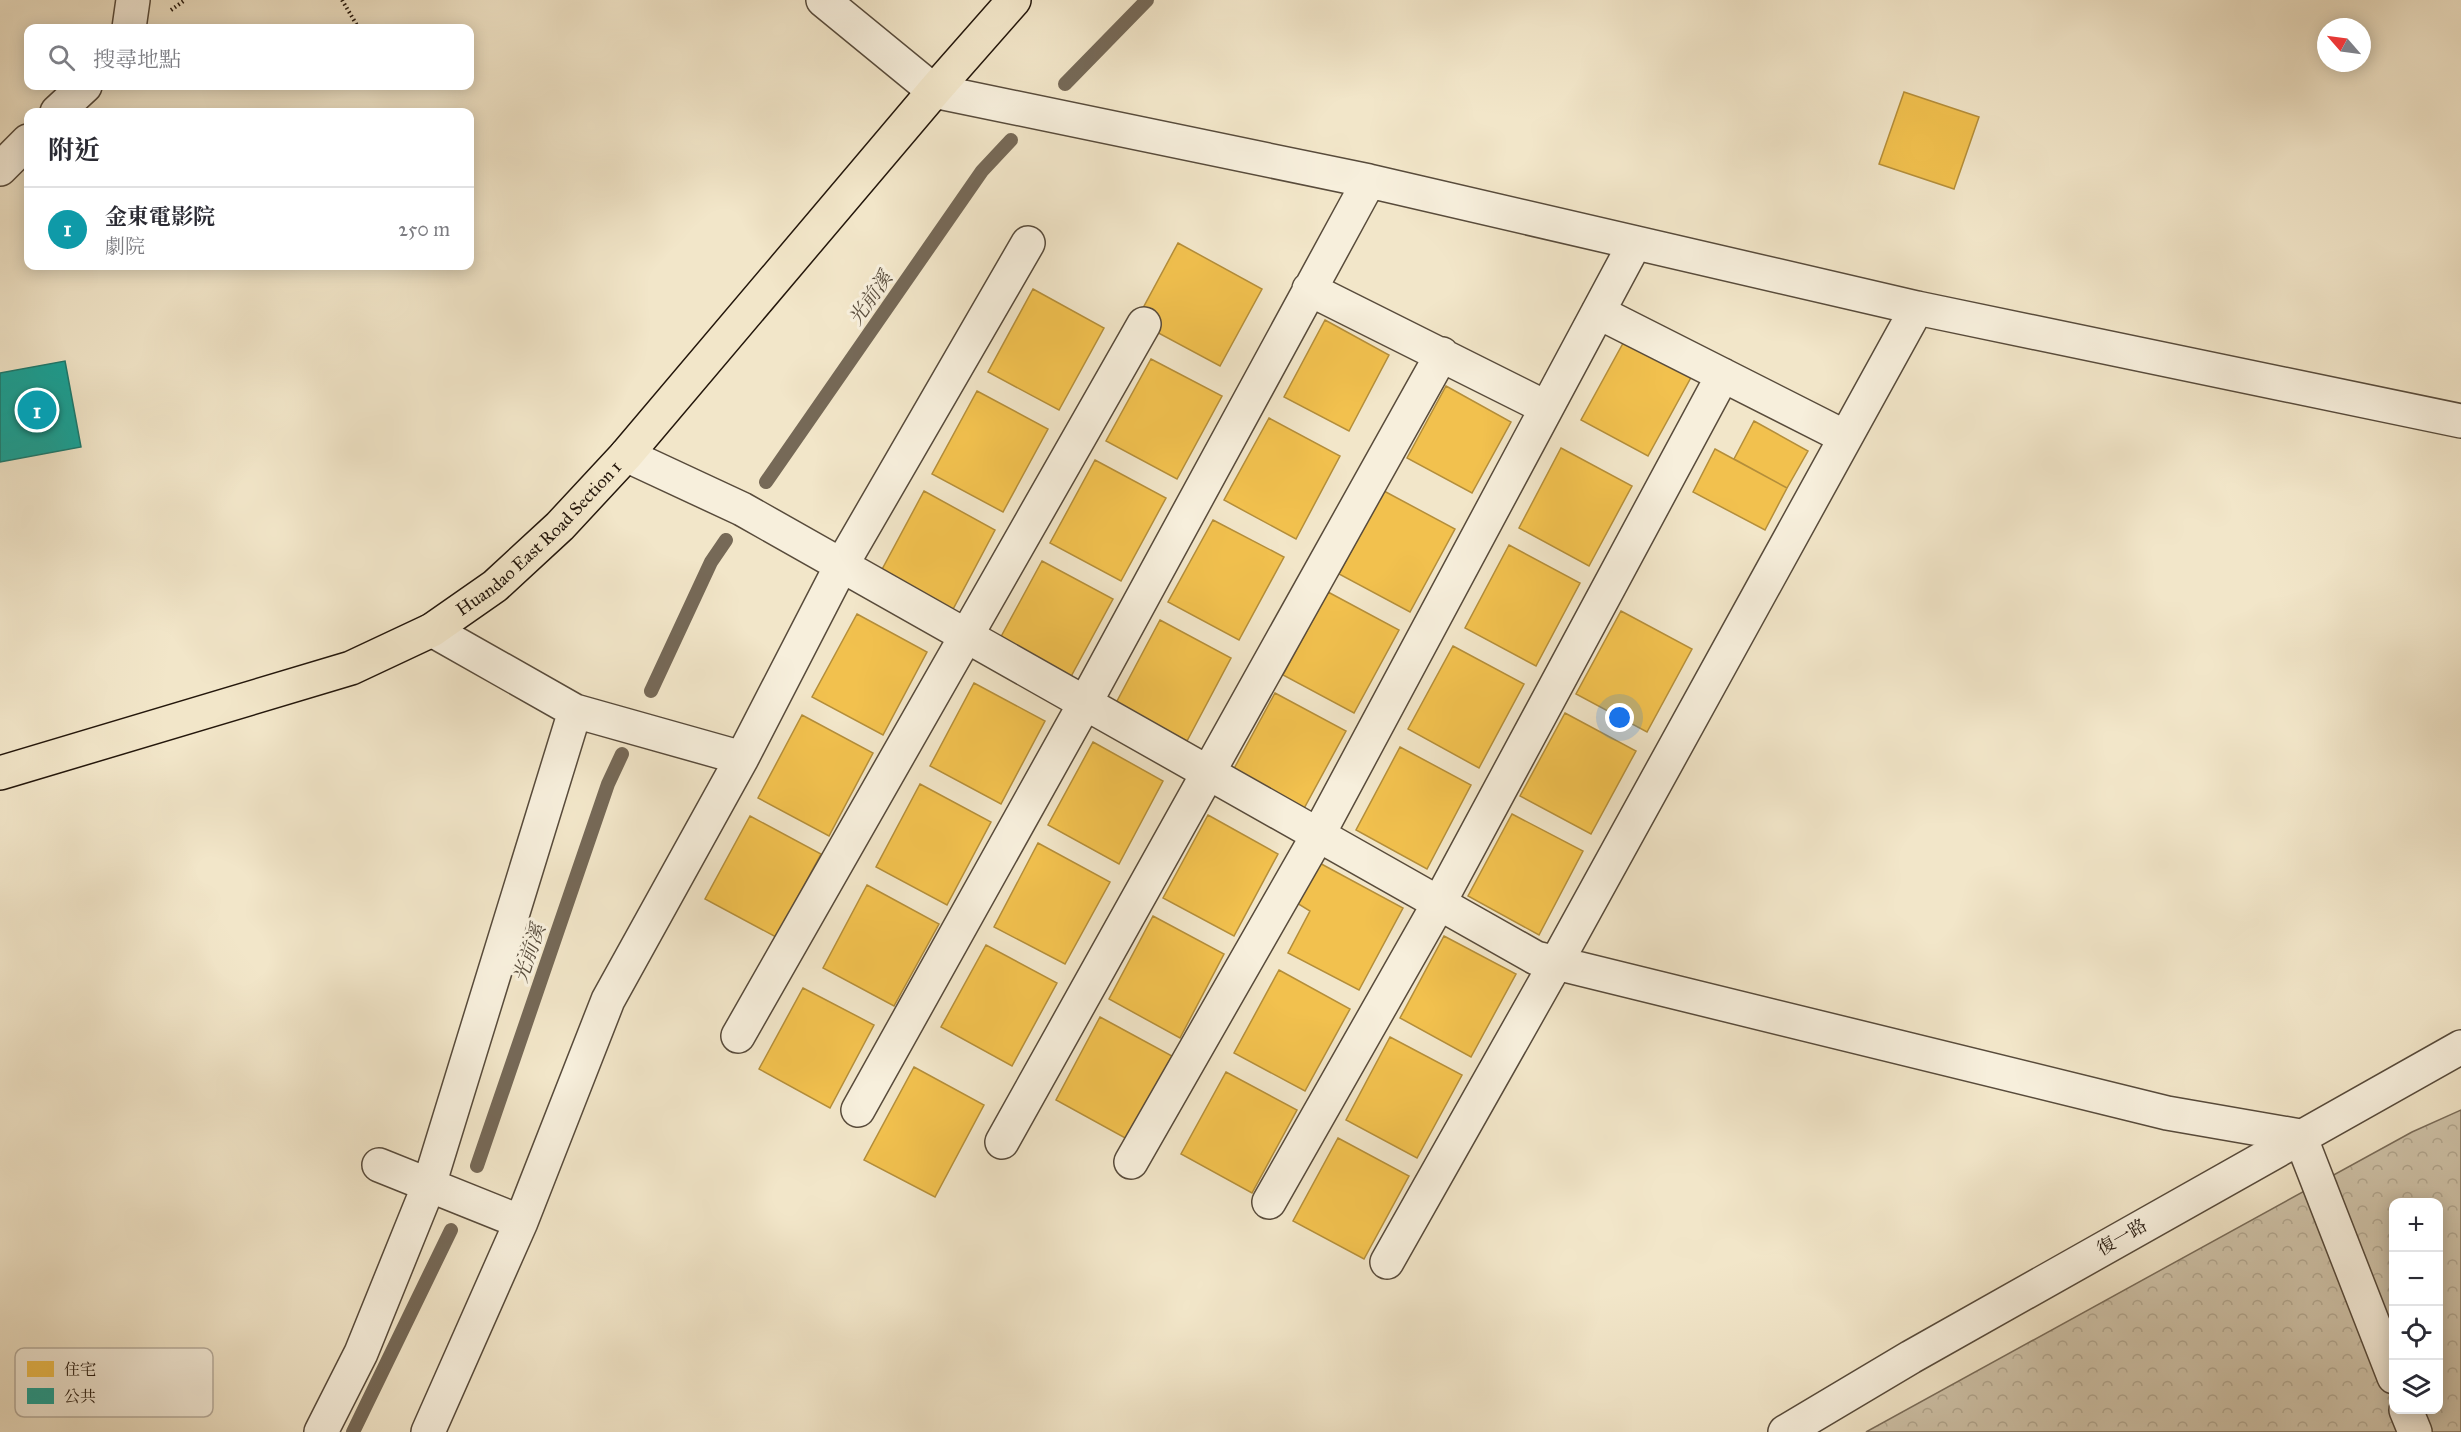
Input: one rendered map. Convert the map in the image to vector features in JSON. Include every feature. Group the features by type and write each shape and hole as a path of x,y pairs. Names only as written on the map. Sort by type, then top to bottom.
{"main road":[{"name":"Huandao East Road Section 1","path":"0,773 351,668 432,630 495,586 560,526 626,455 934,91 1014,0"}],"street":[{"path":"130,24 133,0"},
{"path":"823,0 934,91 1370,181 1917,308 2461,421"},
{"path":"61,108 81,90"},
{"path":"0,169 24,145"},
{"path":"858,1110 1085,703 1370,181"},
{"path":"428,1432 521,1222 608,1000 742,758 842,566 1028,243"},
{"path":"1131,1162 1318,835 1545,407 1635,243"},
{"path":"1309,289 1545,407"},
{"path":"1387,1262 1546,961 1917,308"},
{"path":"1598,312 1845,437"},
{"path":"738,1036 1144,324"},
{"path":"1002,1142 1442,354"},
{"path":"1269,1202 1439,903 1723,375"},
{"path":"626,455 742,509 1318,835 1546,961 2167,1113 2300,1136 2389,1364"},
{"path":"432,630 575,711 742,758"},
{"path":"321,1432 360,1353 429,1185 575,711"},
{"name":"復一路","path":"1785,1432 1911,1357 2461,1047"},
{"path":"379,1165 521,1222"},
{"path":"2408,1414 2415,1432"}],"path":[{"path":"342,0 356,24"}],"green space":[{"path":"2461,1110 2461,1432 1866,1432 2412,1132"}],"building: 住宅":[{"path":"1904,92 1979,117 1954,189 1879,164"},
{"path":"1178,243 1262,289 1220,366 1136,321"},
{"path":"1033,289 1104,328 1059,410 988,372"},
{"path":"1325,320 1389,355 1349,431 1284,397"},
{"path":"1627,336 1694,372 1648,456 1581,420"},
{"path":"1151,359 1222,396 1177,479 1106,441"},
{"path":"1446,386 1511,422 1472,493 1407,458"},
{"path":"977,391 1048,429 1003,512 932,474"},
{"path":"1269,418 1340,456 1296,539 1224,500"},
{"path":"1754,421 1808,451 1787,488 1734,459"},
{"path":"1561,448 1632,486 1589,566 1519,528"},
{"path":"1715,449 1787,488 1765,530 1693,492"},
{"path":"1095,460 1166,498 1121,581 1050,543"},
{"path":"924,491 995,530 951,613 879,575"},
{"path":"1384,491 1455,529 1410,612 1339,574"},
{"path":"1213,520 1284,557 1239,640 1168,602"},
{"path":"1509,545 1580,583 1536,666 1465,628"},
{"path":"1042,561 1113,599 1068,682 997,644"},
{"path":"1328,592 1399,630 1354,713 1283,675"},
{"path":"1621,611 1692,649 1647,732 1576,694"},
{"path":"857,614 927,652 883,735 812,697"},
{"path":"1160,620 1231,658 1187,741 1116,703"},
{"path":"1453,646 1524,684 1479,768 1408,729"},
{"path":"974,683 1045,721 1001,804 930,766"},
{"path":"1275,693 1346,731 1301,814 1230,776"},
{"path":"1565,713 1636,751 1591,834 1520,796"},
{"path":"802,715 873,753 829,836 758,798"},
{"path":"1093,742 1163,781 1119,864 1048,825"},
{"path":"1400,747 1471,785 1427,869 1356,830"},
{"path":"920,784 991,822 947,905 876,867"},
{"path":"1512,814 1583,851 1539,935 1468,896"},
{"path":"1208,815 1278,854 1234,936 1163,898"},
{"path":"750,816 821,854 776,937 705,899"},
{"path":"1038,843 1110,882 1065,964 994,927"},
{"path":"1314,860 1403,908 1359,990 1288,953 1310,911 1292,900"},
{"path":"867,885 939,924 894,1006 823,968"},
{"path":"1153,916 1224,954 1180,1038 1109,999"},
{"path":"1444,936 1516,974 1471,1057 1400,1018"},
{"path":"986,945 1057,983 1012,1066 941,1027"},
{"path":"1279,970 1350,1009 1305,1091 1234,1053"},
{"path":"803,988 874,1025 830,1108 759,1069"},
{"path":"1100,1017 1172,1056 1127,1139 1056,1100"},
{"path":"1390,1037 1462,1075 1417,1158 1346,1120"},
{"path":"914,1067 984,1105 935,1197 864,1160"},
{"path":"1226,1072 1297,1110 1252,1193 1181,1154"},
{"path":"1338,1138 1409,1176 1364,1259 1293,1221"}],"building: 公共":[{"path":"65,361 81,447 0,462 0,373"}],"waterway":[{"name":"光前溪","path":"1065,84 1147,0"},
{"name":"光前溪","path":"766,482 982,171 1011,140"},
{"name":"光前溪","path":"651,691 711,562 726,540"},
{"name":"光前溪","path":"477,1166 608,784 622,754"},
{"name":"光前溪","path":"353,1432 451,1230"}],"place":[{"name":"金東電影院","path":"37,410"}]}
